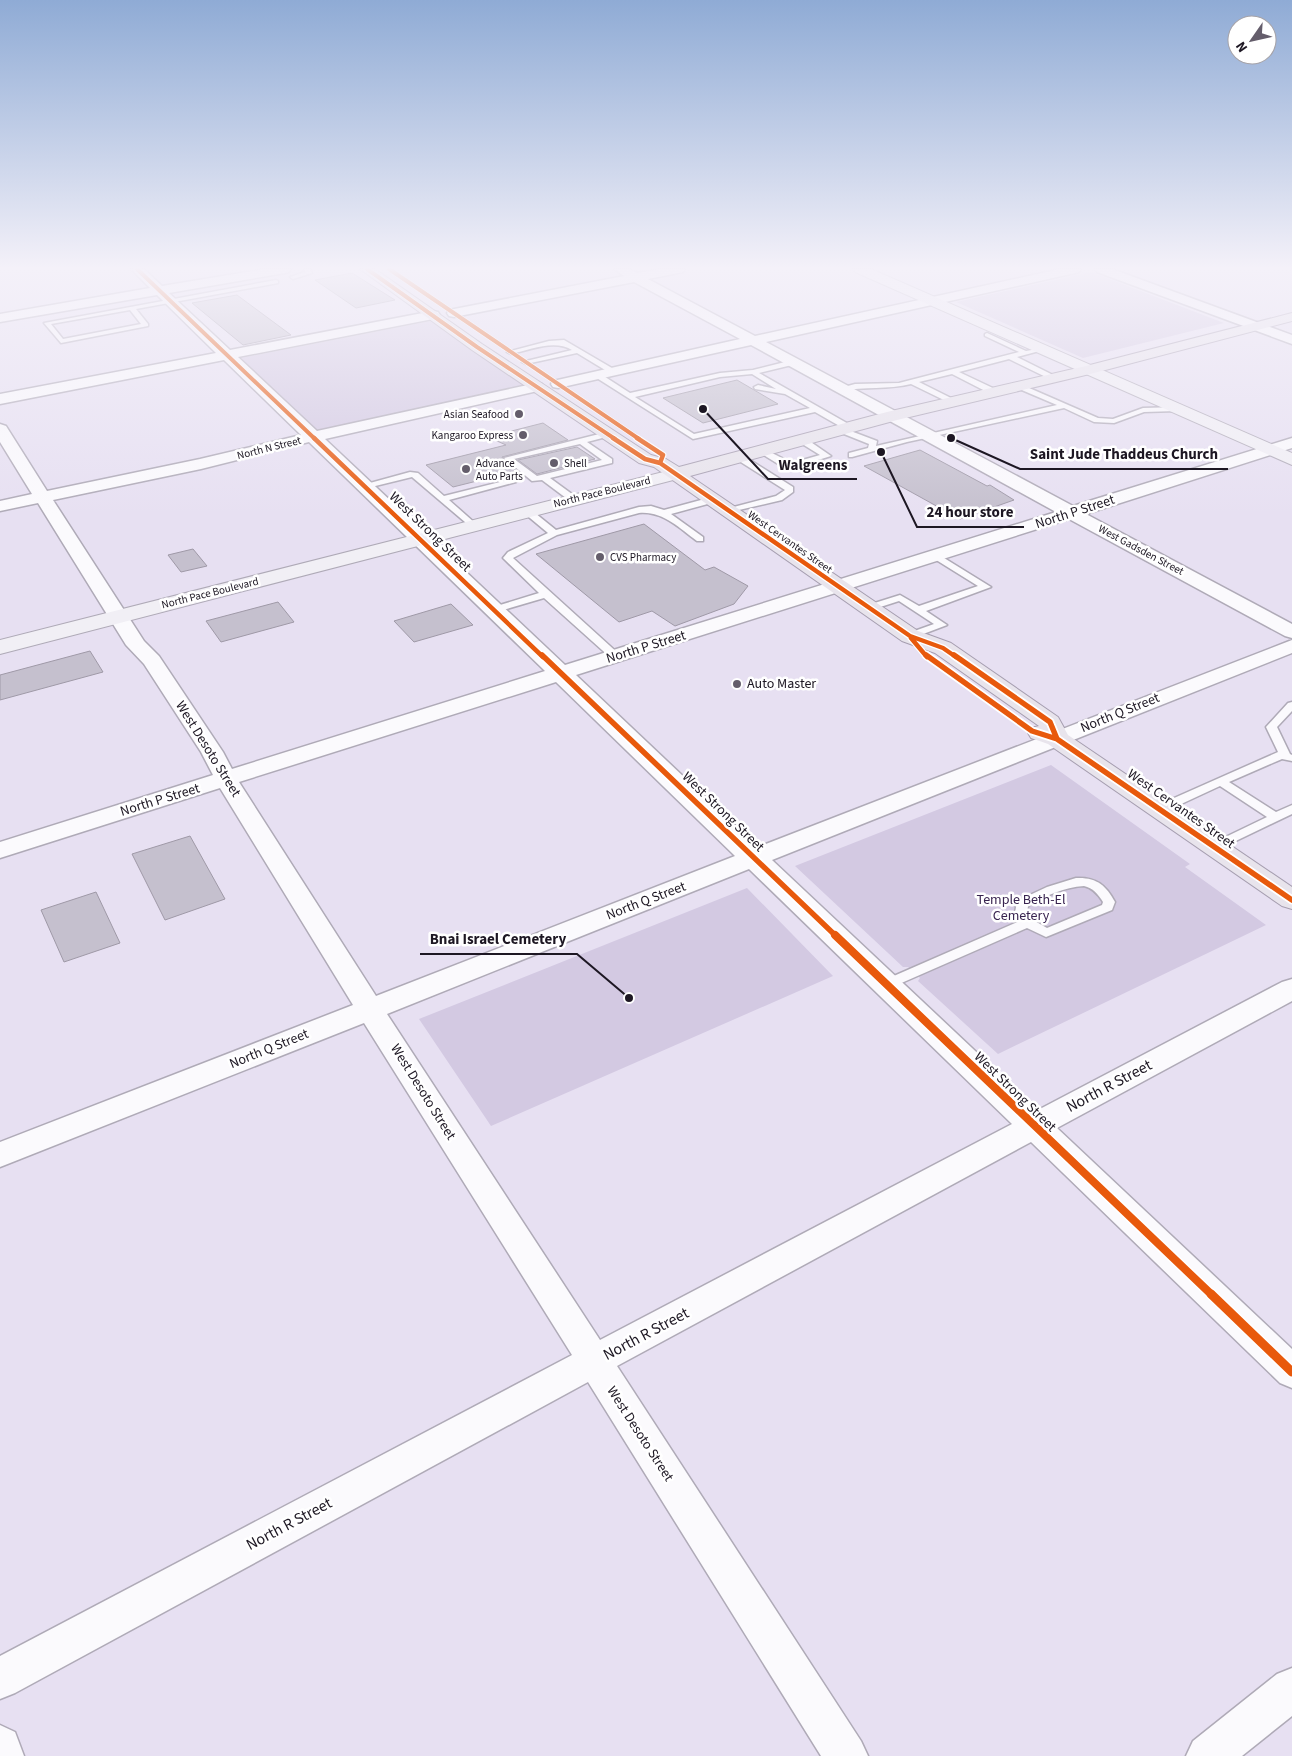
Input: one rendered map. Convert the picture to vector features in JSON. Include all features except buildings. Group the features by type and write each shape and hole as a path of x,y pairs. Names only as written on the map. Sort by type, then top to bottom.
{"main road":[{"name":"West Cervantes Street","path":"484,351 645,459 667,468 910,636 926,656 1032,731 1057,739 1292,900"},
{"name":"North Pace Boulevard","path":"667,468 739,457 802,440 848,431 893,416 1162,351"},
{"name":"West Cervantes Street","path":"511,352 663,455 667,468"}],"street":[{"name":"West Strong Street","path":"222,351 1033,1127 1292,1372"},
{"path":"0,399 253,351"},
{"path":"558,384 703,351"},
{"name":"West Gadsden Street","path":"772,351 1292,632"},
{"path":"1046,351 1292,460"},
{"name":"North N Street","path":"0,506 201,464 312,437 537,387"},
{"name":"West Desoto Street","path":"0,429 136,644 158,669 212,752 226,779 370,1009 846,1756"},
{"name":"North P Street","path":"0,850 1292,443"},
{"name":"North Pace Boulevard","path":"0,647 573,499 667,468"},
{"name":"North Q Street","path":"0,1155 1292,646"},
{"name":"North R Street","path":"0,1678 1292,989"},
{"path":"1208,1756 1292,1689"},
{"path":"0,1747 2,1756"}],"lane":[{"path":"511,352 515,351"},
{"path":"526,362 576,351"},
{"path":"581,351 612,371"},
{"path":"1022,351 1026,353"},
{"path":"841,389 869,385 890,386 911,382 1034,351"},
{"path":"1010,357 1055,378"},
{"path":"629,396 720,375 753,372 793,362"},
{"path":"952,371 994,392"},
{"path":"753,372 818,408 848,431 852,439 864,446 873,448"},
{"path":"735,374 747,381"},
{"path":"596,375 692,437 818,408"},
{"path":"911,382 952,402"},
{"path":"1020,386 1097,420 1114,420 1143,410 1177,409"},
{"path":"758,387 792,394"},
{"path":"852,455 873,448 1063,406"},
{"path":"581,440 609,461 587,464 535,479 508,458 564,447 581,440 607,434"},
{"path":"761,451 786,466 827,456 802,440"},
{"path":"728,511 779,498 789,492 790,489 739,457"},
{"path":"363,486 410,474 415,475 472,525"},
{"path":"550,474 573,499"},
{"path":"442,499 512,482"},
{"path":"664,513 712,500"},
{"path":"616,656 546,594 508,556 554,533 638,510 651,509 664,513 700,539"},
{"path":"527,511 554,533"},
{"path":"918,610 986,587 936,556"},
{"path":"492,610 546,594"},
{"path":"868,608 900,598 942,625 910,636"},
{"path":"1289,757 1271,727 1292,705"},
{"path":"1160,809 1281,755 1289,757"},
{"path":"1221,782 1276,817"},
{"path":"1215,847 1292,810"},
{"path":"1079,880 1099,888 1106,895 1109,902 1107,907 1102,910 1046,934 1028,923 1021,913 1022,904 1029,899 1071,881 1079,880"},
{"path":"885,985 1028,923"}],"green space":[{"path":"277,351 475,351 527,386 316,430 241,358"},
{"path":"1067,351 1111,351 1083,358"},
{"name":"Temple Beth-El Cemetery","path":"1051,765 1190,864 1185,867 1266,925 998,1054 918,981 920,978 908,967 903,967 795,866"},
{"path":"747,888 833,976 491,1126 419,1019"}],"cycle path":[{"path":"223,351 1292,1372"},
{"path":"483,351 645,459 660,463 910,636 943,648 1050,722 1057,739"},
{"path":"510,351 663,455 660,463"},
{"path":"911,638 926,656 1032,731 1057,739 1292,900"}],"place":[{"name":"Walgreens","path":"703,409"},
{"name":"Asian Seafood","path":"519,414"},
{"name":"Kangaroo Express","path":"523,435"},
{"name":"Saint Jude Thaddeus Church","path":"951,438"},
{"name":"24 hour store","path":"881,452"},
{"name":"Shell","path":"554,463"},
{"name":"Advance Auto Parts","path":"466,469"},
{"name":"CVS Pharmacy","path":"600,557"},
{"name":"Auto Master","path":"737,684"},
{"name":"Bnai Israel Cemetery","path":"629,998"}]}
